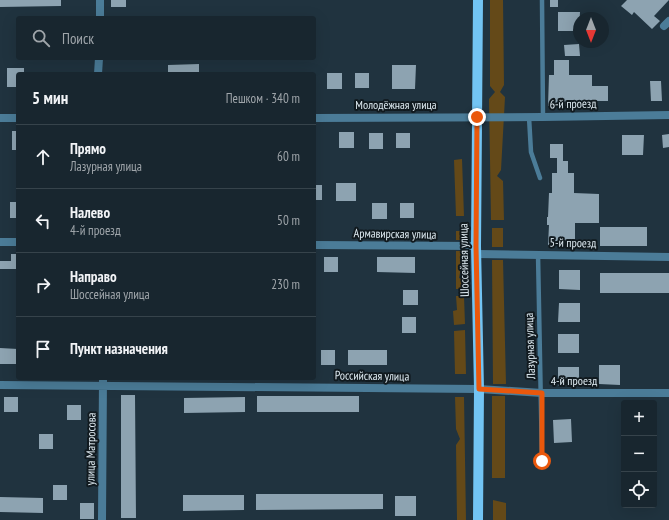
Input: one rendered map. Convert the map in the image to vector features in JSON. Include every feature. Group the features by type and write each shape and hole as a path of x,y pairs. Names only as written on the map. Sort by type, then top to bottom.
{"main road":[{"name":"Шоссейная улица","path":"478,0 476,250 479,389 478,520"}],"street":[{"path":"100,0 100,16"},
{"path":"98,72 99,60"},
{"name":"6-й проезд","path":"477,117 669,115"},
{"name":"Молодёжная улица","path":"316,118 477,117"},
{"path":"0,118 16,118"},
{"path":"0,242 16,242"},
{"name":"Армавирская улица","path":"316,245 476,250"},
{"name":"5-й проезд","path":"476,250 538,254 669,257"},
{"name":"Российская улица","path":"0,385 103,382 479,389"},
{"name":"улица Матросова","path":"102,520 103,382"},
{"name":"4-й проезд","path":"479,389 542,393 669,393"}],"lane":[{"path":"542,0 543,117"},
{"path":"529,117 531,152 540,178"},
{"name":"Лазурная улица","path":"538,254 542,393 542,461"}],"shaded area":[{"path":"490,0 503,0 504,85 500,92 505,97 501,170 497,176 503,181 504,220 491,220 489,99 495,92 490,86"},
{"path":"462,159 464,216 456,216 454,160"},
{"path":"492,228 503,228 503,247 492,247"},
{"path":"456,231 461,231 465,234 464,240 456,240"},
{"path":"456,251 465,251 465,270 460,273 459,278 465,281 465,289 456,289"},
{"path":"492,260 503,260 506,384 493,384"},
{"path":"456,296 464,296 465,324 454,325 453,311 457,310"},
{"path":"465,330 466,374 455,374 454,331"},
{"path":"492,396 505,396 505,478 492,478"},
{"path":"455,397 464,397 466,520 457,520 456,445 460,439 456,429"},
{"path":"493,500 506,503 506,520 493,520"}],"building":[{"path":"0,0 61,0 61,6 0,7"},
{"path":"111,0 126,0 126,7 111,7"},
{"path":"550,0 558,0 558,7 550,7"},
{"path":"627,0 669,0 654,16 660,21 652,29 634,12 632,15 621,6"},
{"path":"558,12 573,12 573,31 558,31"},
{"path":"573,44 573,48 579,48 580,56 565,56 564,45"},
{"path":"554,60 569,60 569,75 592,75 592,86 608,86 608,101 588,101 588,106 548,106 549,75 554,75"},
{"path":"199,64 199,72 168,72 168,65"},
{"path":"392,65 416,65 415,89 392,89"},
{"path":"7,68 24,68 24,72 16,72 16,87 7,87"},
{"path":"327,73 342,73 342,89 327,89"},
{"path":"355,73 369,73 369,88 355,88"},
{"path":"650,81 661,81 662,101 651,101"},
{"path":"12,131 16,131 16,150 12,150"},
{"path":"339,132 354,132 354,148 339,148"},
{"path":"369,133 383,133 383,149 369,149"},
{"path":"396,133 410,133 410,148 396,148"},
{"path":"669,134 669,147 663,148 662,135"},
{"path":"622,135 644,135 643,155 622,155"},
{"path":"550,144 563,144 563,161 568,161 568,173 574,173 574,193 599,194 599,223 575,223 575,245 548,245 549,225 547,225 547,217 549,193 552,193 552,173 557,173 557,158 550,158"},
{"path":"336,183 356,183 356,201 336,201"},
{"path":"316,185 322,185 322,200 316,200"},
{"path":"10,202 16,202 16,218 10,218"},
{"path":"372,203 387,203 387,219 372,219"},
{"path":"400,203 414,203 414,218 400,218"},
{"path":"600,227 647,227 647,246 600,246"},
{"path":"11,254 16,254 16,269 0,269 0,261 11,261"},
{"path":"324,257 338,257 338,272 324,272"},
{"path":"377,257 415,257 415,273 377,272"},
{"path":"559,270 580,270 580,290 559,289"},
{"path":"600,273 669,273 669,293 600,293"},
{"path":"403,290 418,290 418,305 403,305"},
{"path":"559,303 580,303 580,322 558,322"},
{"path":"402,317 416,317 416,333 402,333"},
{"path":"558,334 579,334 579,353 558,353"},
{"path":"0,348 16,349 16,364 0,364"},
{"path":"321,350 335,350 335,365 321,365"},
{"path":"348,350 387,350 387,365 348,365"},
{"path":"599,365 620,365 620,385 599,384"},
{"path":"558,367 579,367 579,386 558,386"},
{"path":"121,395 135,395 136,518 121,518"},
{"path":"257,396 359,396 359,412 257,412"},
{"path":"4,397 18,397 18,412 4,412"},
{"path":"245,397 245,412 184,413 184,398"},
{"path":"67,405 81,405 81,420 67,420"},
{"path":"571,419 572,442 554,443 553,420"},
{"path":"39,434 53,434 53,449 39,449"},
{"path":"53,485 67,485 67,500 53,500"},
{"path":"256,494 383,494 383,509 256,510"},
{"path":"183,495 244,495 244,510 183,511"},
{"path":"395,496 416,496 416,516 395,516"},
{"path":"0,497 43,498 43,513 0,512"},
{"path":"80,503 94,503 94,519 80,519"}],"route":[{"path":"477,117 476,246 479,389 542,393 542,461"}]}
